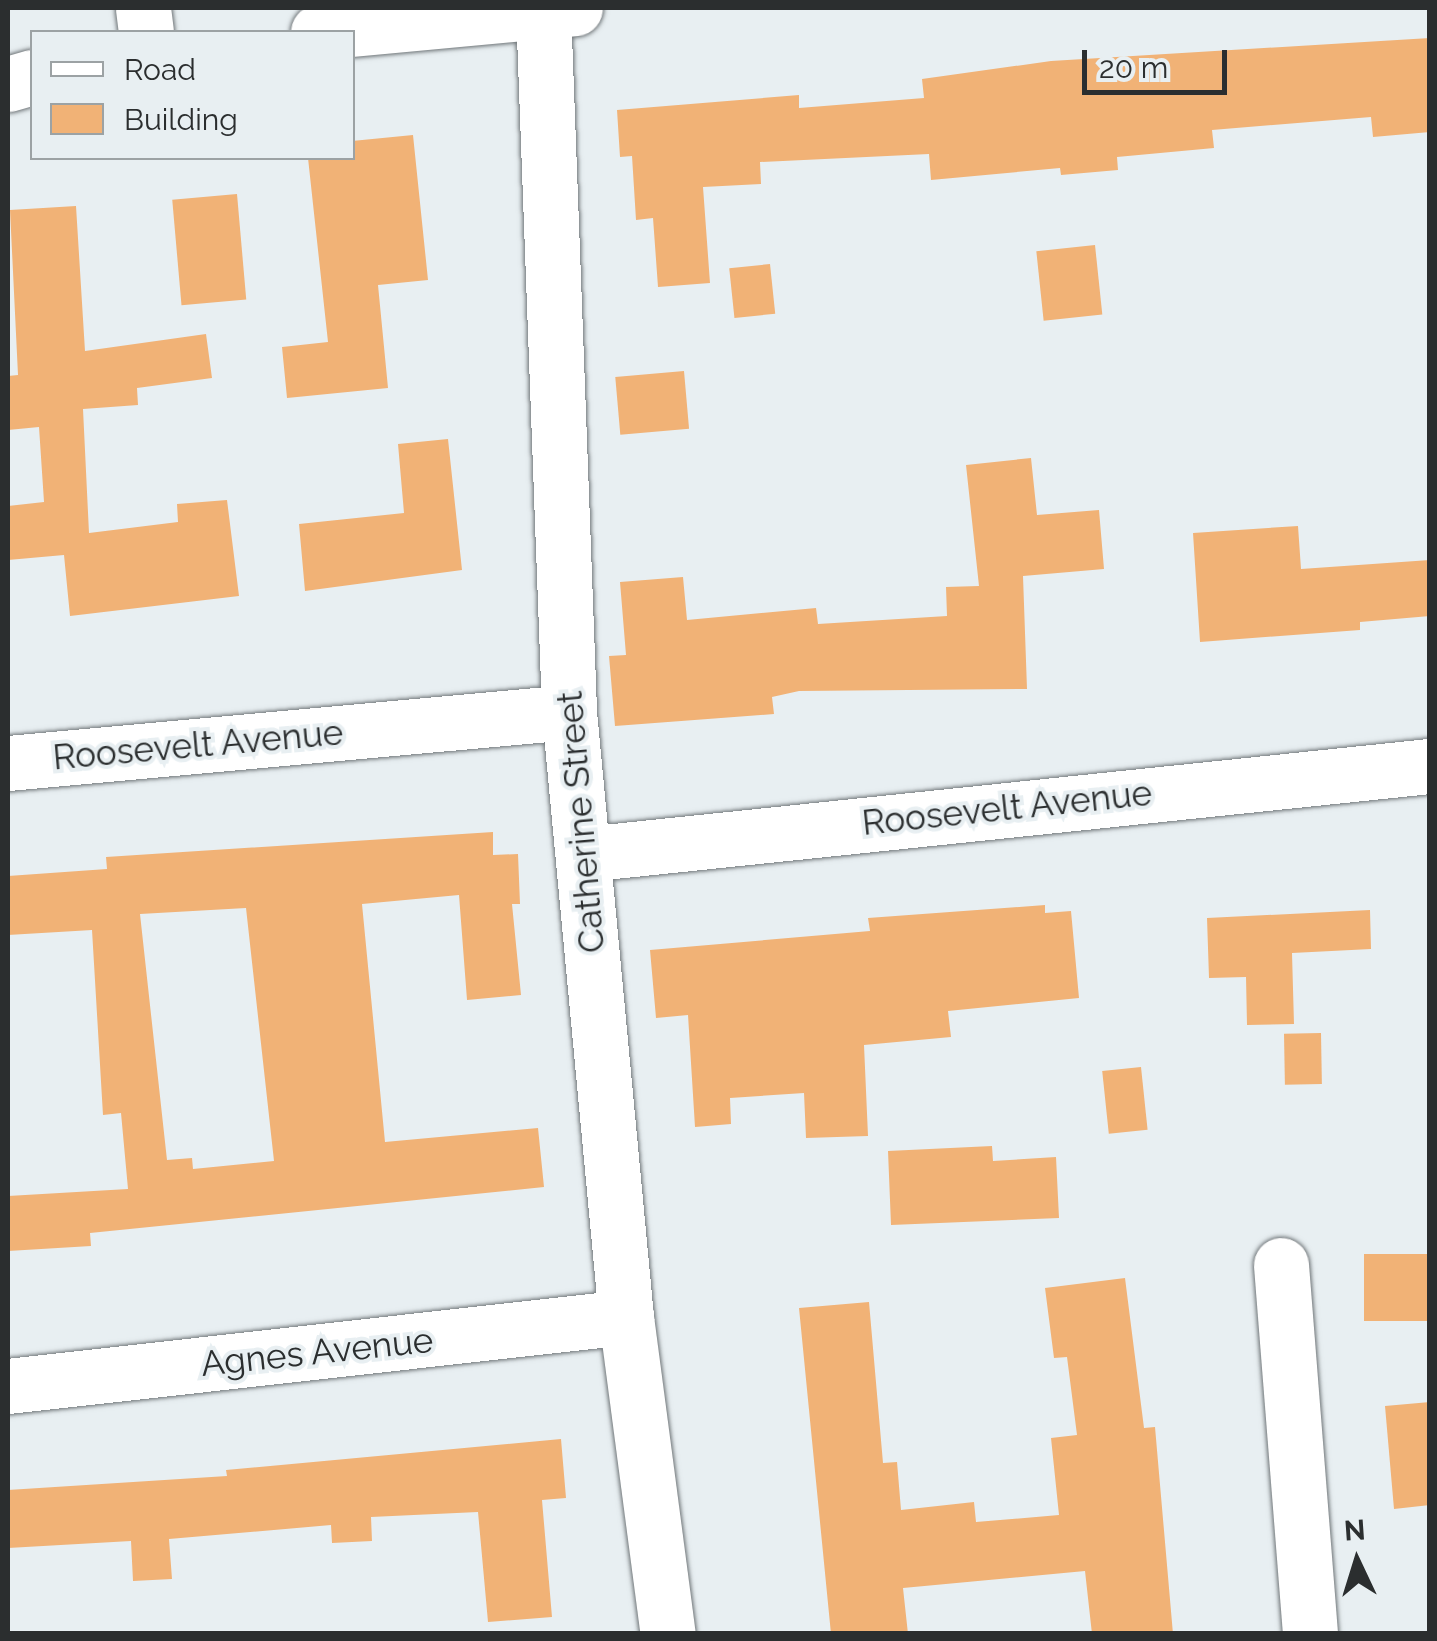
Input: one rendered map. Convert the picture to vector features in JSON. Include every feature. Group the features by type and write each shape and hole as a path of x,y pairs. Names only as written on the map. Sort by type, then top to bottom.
{"street":[{"path":"339,30 554,9"},
{"name":"Catherine Street","path":"554,9 569,712 586,854 626,1317 668,1634"},
{"name":"Roosevelt Avenue","path":"8,762 569,712"},
{"name":"Roosevelt Avenue","path":"586,854 1430,766"},
{"path":"1281,1265 1310,1634"},
{"name":"Agnes Avenue","path":"8,1386 626,1317"}],"building":[{"path":"1430,38 1430,132 1373,137 1371,117 1212,130 1214,148 1117,157 1118,170 1061,175 1060,168 931,180 929,154 760,162 761,184 703,187 710,283 658,287 653,218 636,220 632,156 620,157 617,110 799,95 799,108 924,98 922,79 1051,61"},
{"path":"413,135 428,280 378,285 388,388 287,398 282,347 328,342 308,160 355,160 355,141"},
{"path":"237,194 246,300 181,305 172,200"},
{"path":"76,206 85,351 206,334 212,378 137,388 138,405 83,409 89,533 178,522 177,504 227,500 239,596 70,616 64,555 8,560 8,506 44,502 39,427 8,430 8,376 18,375 10,210"},
{"path":"1095,245 1102,315 1044,321 1036,251"},
{"path":"770,264 775,314 734,318 729,268"},
{"path":"684,371 689,429 620,435 615,377"},
{"path":"448,439 462,570 305,591 299,524 404,513 398,444"},
{"path":"1031,458 1037,515 1099,510 1104,569 1023,576 1027,689 799,691 772,697 774,714 615,726 609,656 626,655 620,582 683,577 687,620 816,608 818,624 947,616 946,587 979,586 966,465"},
{"path":"1298,526 1301,569 1430,560 1430,616 1360,622 1360,630 1200,642 1193,533"},
{"path":"493,832 493,855 518,854 520,904 512,904 521,995 467,1000 459,895 362,904 385,1142 538,1128 544,1187 90,1233 91,1246 8,1251 8,1196 128,1189 121,1113 103,1115 92,930 8,935 8,876 107,869 106,857","holes":["246,908 274,1161 193,1169 192,1158 167,1160 140,914"]},
{"path":"1045,905 1045,913 1071,911 1079,998 948,1011 951,1037 864,1045 868,1136 806,1138 804,1093 730,1098 731,1124 695,1127 688,1015 656,1018 650,950 870,931 868,918"},
{"path":"1370,910 1371,949 1292,953 1294,1024 1247,1025 1246,977 1209,978 1207,918"},
{"path":"1321,1033 1322,1084 1285,1085 1284,1034"},
{"path":"1141,1067 1148,1130 1109,1134 1102,1071"},
{"path":"992,1146 993,1161 1056,1157 1059,1218 891,1225 888,1151"},
{"path":"1364,1254 1430,1254 1430,1321 1364,1321"},
{"path":"1125,1278 1144,1428 1155,1427 1173,1634 1092,1634 1085,1571 903,1588 908,1634 831,1634 799,1308 869,1302 883,1463 897,1462 901,1510 974,1502 976,1522 1059,1515 1051,1438 1077,1435 1067,1357 1054,1358 1045,1288"},
{"path":"1430,1402 1430,1505 1394,1509 1385,1406"},
{"path":"561,1439 566,1498 542,1500 552,1617 488,1622 478,1512 371,1517 372,1541 332,1543 331,1525 169,1539 172,1579 133,1581 131,1541 8,1548 8,1490 227,1476 226,1470"}]}
